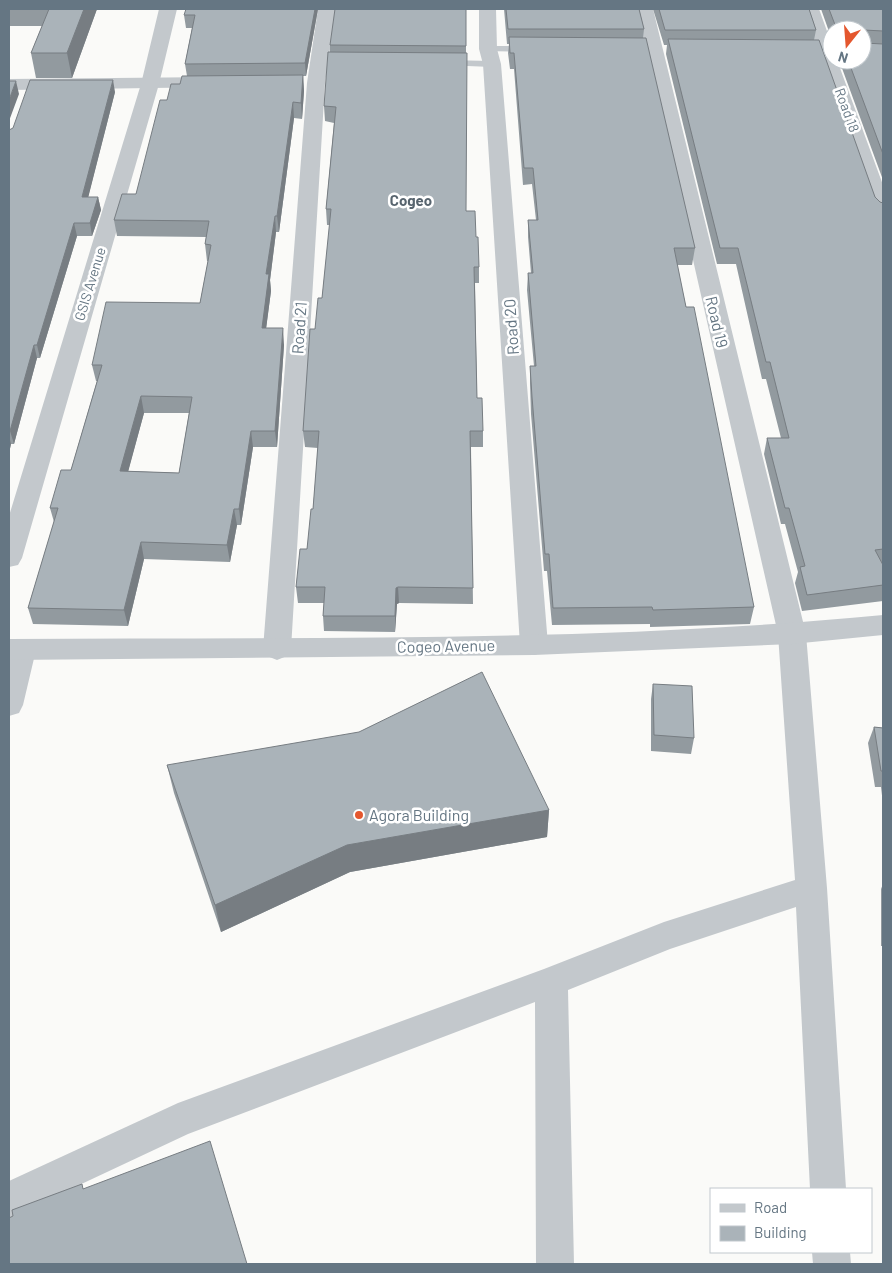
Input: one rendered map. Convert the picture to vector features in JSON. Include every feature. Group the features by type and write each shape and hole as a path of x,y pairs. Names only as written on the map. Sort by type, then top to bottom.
{"street":[{"name":"GSIS Avenue","path":"9,558 150,84 168,9"},
{"name":"Road 21","path":"277,649 315,73 327,9"},
{"name":"Road 20","path":"487,9 534,645"},
{"name":"Road 19","path":"644,9 792,634 811,888 828,1188"},
{"name":"Road 18","path":"810,9 822,42"},
{"name":"Road 18","path":"832,70 883,212"},
{"path":"9,85 27,90 150,84 238,83"},
{"name":"Cogeo Avenue","path":"15,650 277,649 534,645 792,634 883,625"},
{"path":"9,705 15,650"},
{"path":"9,1200 178,1120 551,981 664,936 811,888"},
{"path":"551,981 555,1264"}],"lane":[{"path":"438,63 536,49"}],"building":[{"path":"49,9 84,9 67,53 31,53"},
{"path":"186,9 315,9 305,63 185,64 195,15 184,15"},
{"path":"335,9 466,9 466,46 330,45"},
{"path":"506,9 639,9 644,29 508,29"},
{"path":"659,9 809,9 816,30 665,30"},
{"path":"829,9 883,9 883,31 872,30 872,20 833,20"},
{"path":"509,37 646,38 695,248 674,248 686,307 694,307 754,607 653,610 652,607 553,608 549,554 545,554 530,366 536,366 528,273 533,273 528,220 538,220 533,168 524,168 514,53 510,53"},
{"path":"668,39 819,40 822,48 822,70 830,70 875,197 883,203 883,549 875,550 883,565 883,585 807,595 800,567 805,566 789,508 785,508 767,438 789,438 770,362 766,362 738,248 720,248"},
{"path":"872,43 883,44 883,154 852,70 872,70"},
{"path":"328,52 467,53 466,211 475,211 476,237 478,237 479,267 474,267 477,398 482,398 483,431 470,431 473,588 398,587 396,588 395,616 323,616 325,587 296,587 300,549 307,549 311,509 313,509 319,431 303,431 310,329 315,329 318,298 322,298 331,209 326,209 336,107 324,106"},
{"path":"303,75 301,103 293,102 277,216 275,216 266,274 269,274 262,328 283,328 275,431 251,431 239,509 234,509 227,545 141,542 124,610 28,608 58,508 50,508 61,470 71,470 102,365 92,365 106,302 200,303 211,245 205,244 209,221 114,220 122,194 136,194 160,100 167,100 171,84 180,84 182,76","holes":["141,396 192,397 179,473 120,471"]},
{"path":"30,80 113,80 82,197 98,197 90,223 74,223 37,345 34,345 9,431 9,130 13,128"},
{"path":"9,81 16,81 9,100"},
{"name":"Agora Building","path":"482,672 549,810 347,845 215,905 167,765 359,732"},
{"path":"653,684 692,686 694,738 654,735"},
{"path":"874,727 883,728 883,771 881,771"},
{"path":"210,1141 247,1264 9,1264 9,1218 13,1216 12,1210 82,1184 83,1189"}],"place":[{"name":"Agora Building","path":"359,815"}],"district":[{"name":"Cogeo","path":"411,201"}]}
